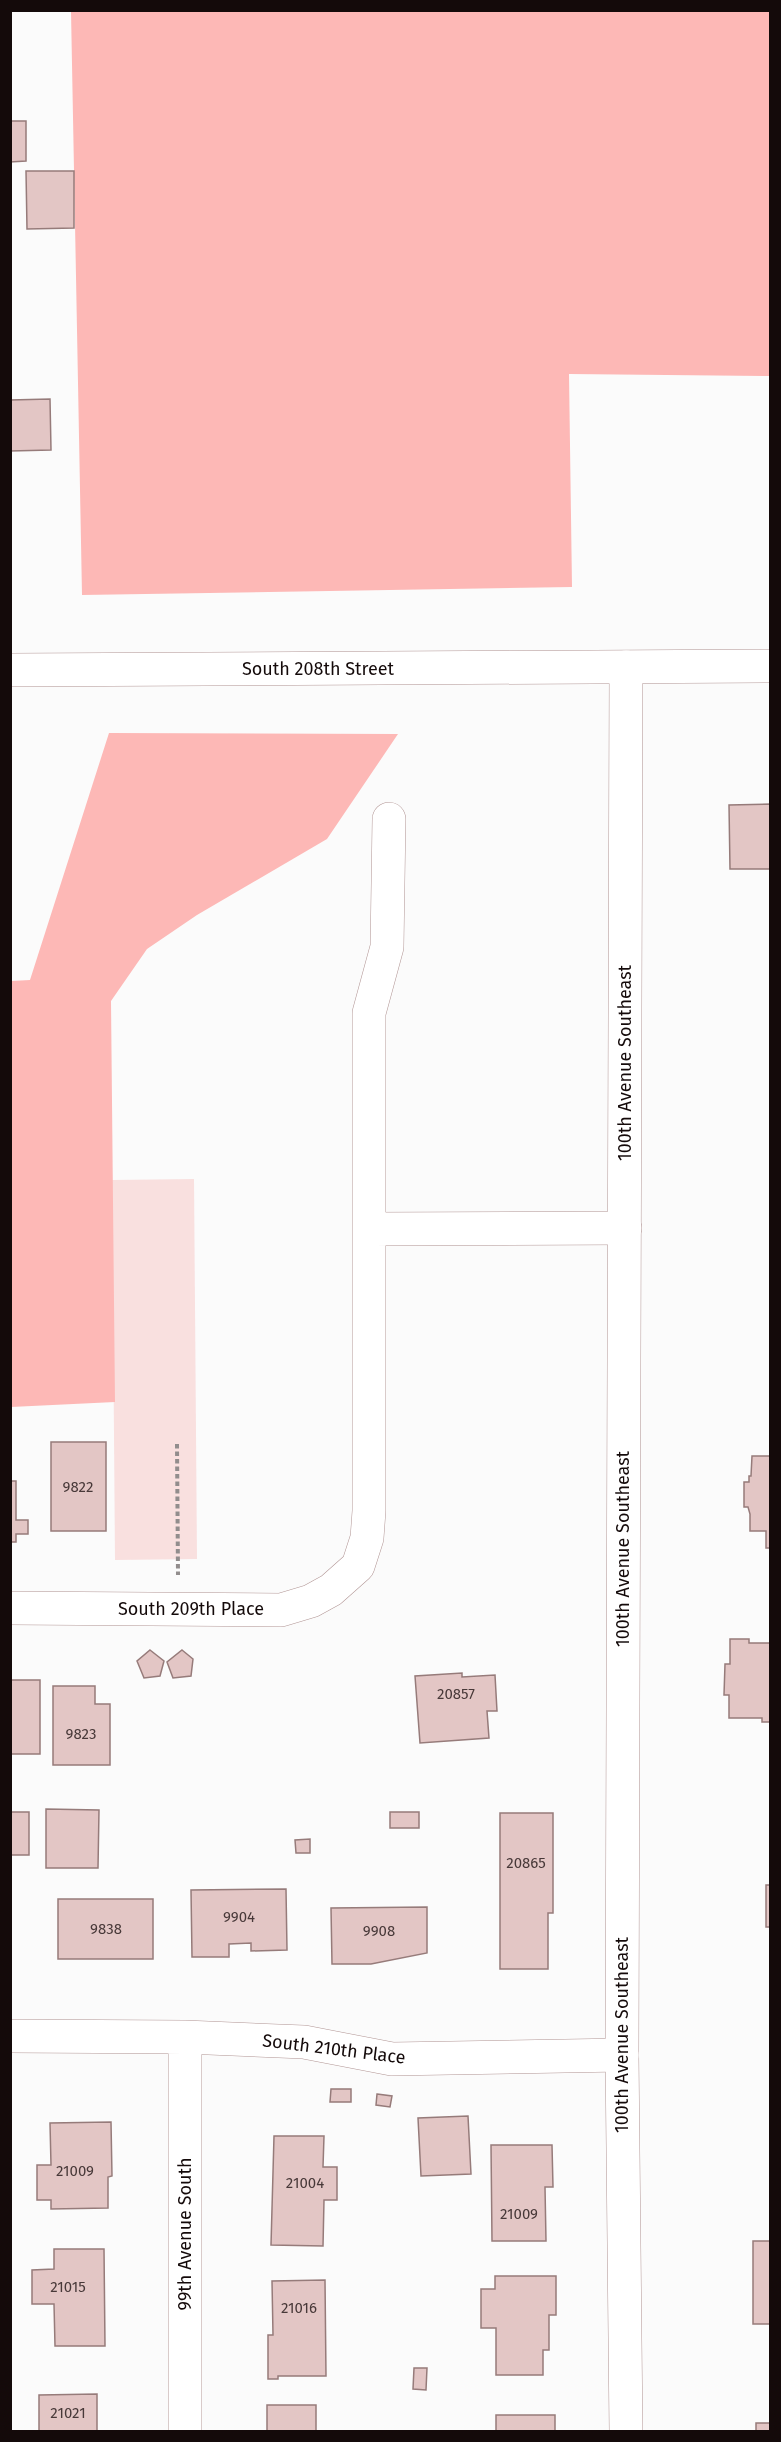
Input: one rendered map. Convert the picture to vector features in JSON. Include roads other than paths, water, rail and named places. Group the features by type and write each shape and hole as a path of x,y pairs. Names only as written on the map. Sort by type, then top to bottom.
{"street":[{"name":"South 208th Street","path":"10,670 771,666"},
{"name":"100th Avenue Southeast","path":"626,667 622,2055 626,2432"},
{"path":"389,819 387,947 369,1013 369,1229 625,1228"},
{"name":"South 209th Place","path":"10,1608 281,1610 311,1601 331,1590 358,1566 367,1538 369,1511 369,1229"},
{"name":"South 210th Place","path":"10,2036 185,2037 304,2042 392,2059 622,2055"},
{"name":"99th Avenue South","path":"185,2037 185,2432"}]}
